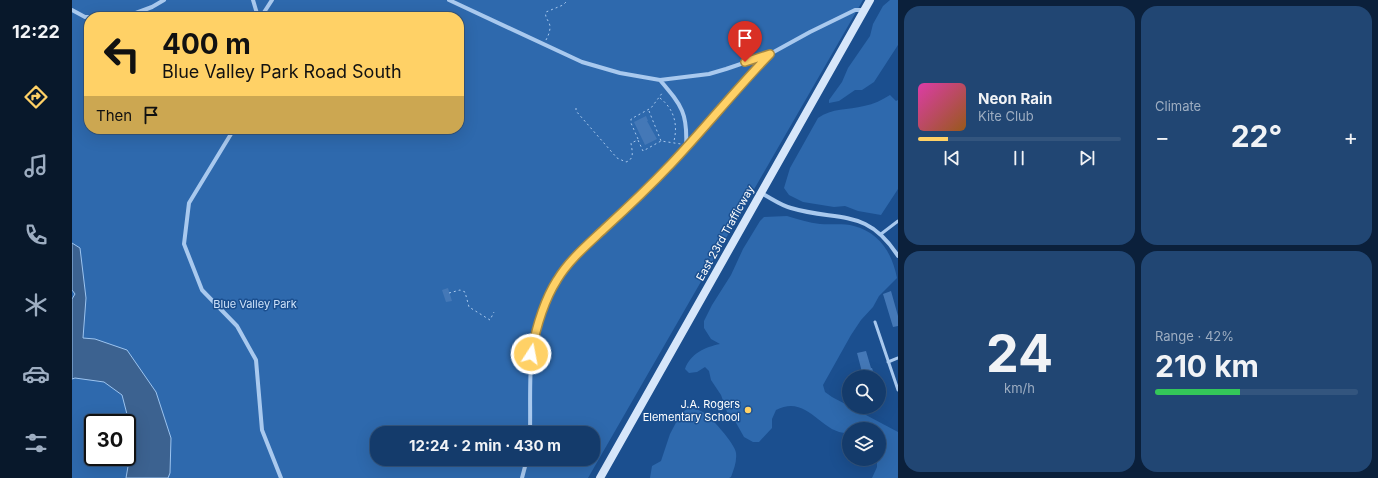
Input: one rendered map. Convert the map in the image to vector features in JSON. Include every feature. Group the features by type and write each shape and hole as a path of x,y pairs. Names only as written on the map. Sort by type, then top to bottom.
{"main road":[{"name":"East 23rd Trafficway","path":"600,478 870,0"}],"street":[{"path":"138,12 152,7 164,0"},
{"path":"254,0 257,12"},
{"path":"264,12 272,0"},
{"path":"449,0 568,56 600,68 660,80 709,74 770,54 855,10 865,10"},
{"path":"72,10 84,17"},
{"path":"530,426 531,354 535,333 545,303 556,281 570,262 659,176 750,74 770,54"},
{"path":"660,80 680,106 685,118 687,128 686,146"},
{"path":"231,134 189,202 184,244 202,290 237,326 256,360 262,430 281,478"},
{"path":"761,193 790,208 822,214 844,216 860,221 874,228 881,234 898,256"},
{"path":"522,478 525,466"}],"lane":[{"path":"881,234 898,221"},
{"path":"875,322 898,390"},
{"path":"888,362 898,358"}],"path":[{"path":"545,44 550,29 545,14 546,12 563,5 568,0"},
{"path":"665,86 660,97 648,111 631,119 631,123 643,151 661,141 674,142 686,146"},
{"path":"660,97 669,106 673,114 676,125 674,142"},
{"path":"576,108 576,111 583,120 621,160 626,162 631,159 631,143 638,140"},
{"path":"648,111 661,141"},
{"path":"449,293 460,290 465,292 469,308 490,320 494,312"}],"green space":[{"name":"Blue Valley Park","path":"72,0 863,0 600,457 600,426 370,426 370,466 595,466 588,478 72,478"},
{"path":"890,0 898,0 898,45 874,82 862,90 855,90 839,101 829,103 829,100 842,82 848,68 870,36 873,24 883,6"},
{"path":"890,95 896,101 898,100 898,189 881,215 858,211 845,206 834,207 803,202 789,195 784,188 790,168 818,118 829,112 871,104"},
{"path":"787,216 808,222 854,226 863,229 878,239 888,252 897,278 879,296 873,307 861,320 823,385 825,392 842,402 842,414 864,414 879,422 842,422 842,432 839,432 830,428 806,410 787,406 776,410 772,419 772,428 759,442 753,442 744,437 735,421 727,412 721,395 711,380 709,371 705,367 697,372 689,373 685,369 690,359 694,355 704,349 720,344 711,339 704,328 704,321 731,275 743,249 764,217"},
{"path":"689,408 705,413 722,430 732,443 736,456 731,477 650,478 652,466 661,461 670,434 681,413"},
{"path":"886,426 898,432 898,478 872,478 877,467 886,466"}],"shaded area":[{"path":"72,243 80,248 86,298 83,338 95,339 127,350 156,392 171,438 170,473 168,478 126,478 128,466 136,466 136,414 127,414 122,395 104,382 75,378 72,379 72,299 75,294 72,290"}],"building":[{"path":"646,116 647,121 657,139 645,145 634,122"},
{"path":"448,288 452,301 446,302 442,290"},
{"path":"891,291 898,316 898,326 893,327 883,294"},
{"path":"866,351 873,370 861,370 857,353"}],"place":[{"name":"J.A. Rogers Elementary School","path":"748,410"}],"route":[{"path":"531,354 535,333 545,303 556,281 570,262 686,148 750,74 770,54 745,62"}]}
